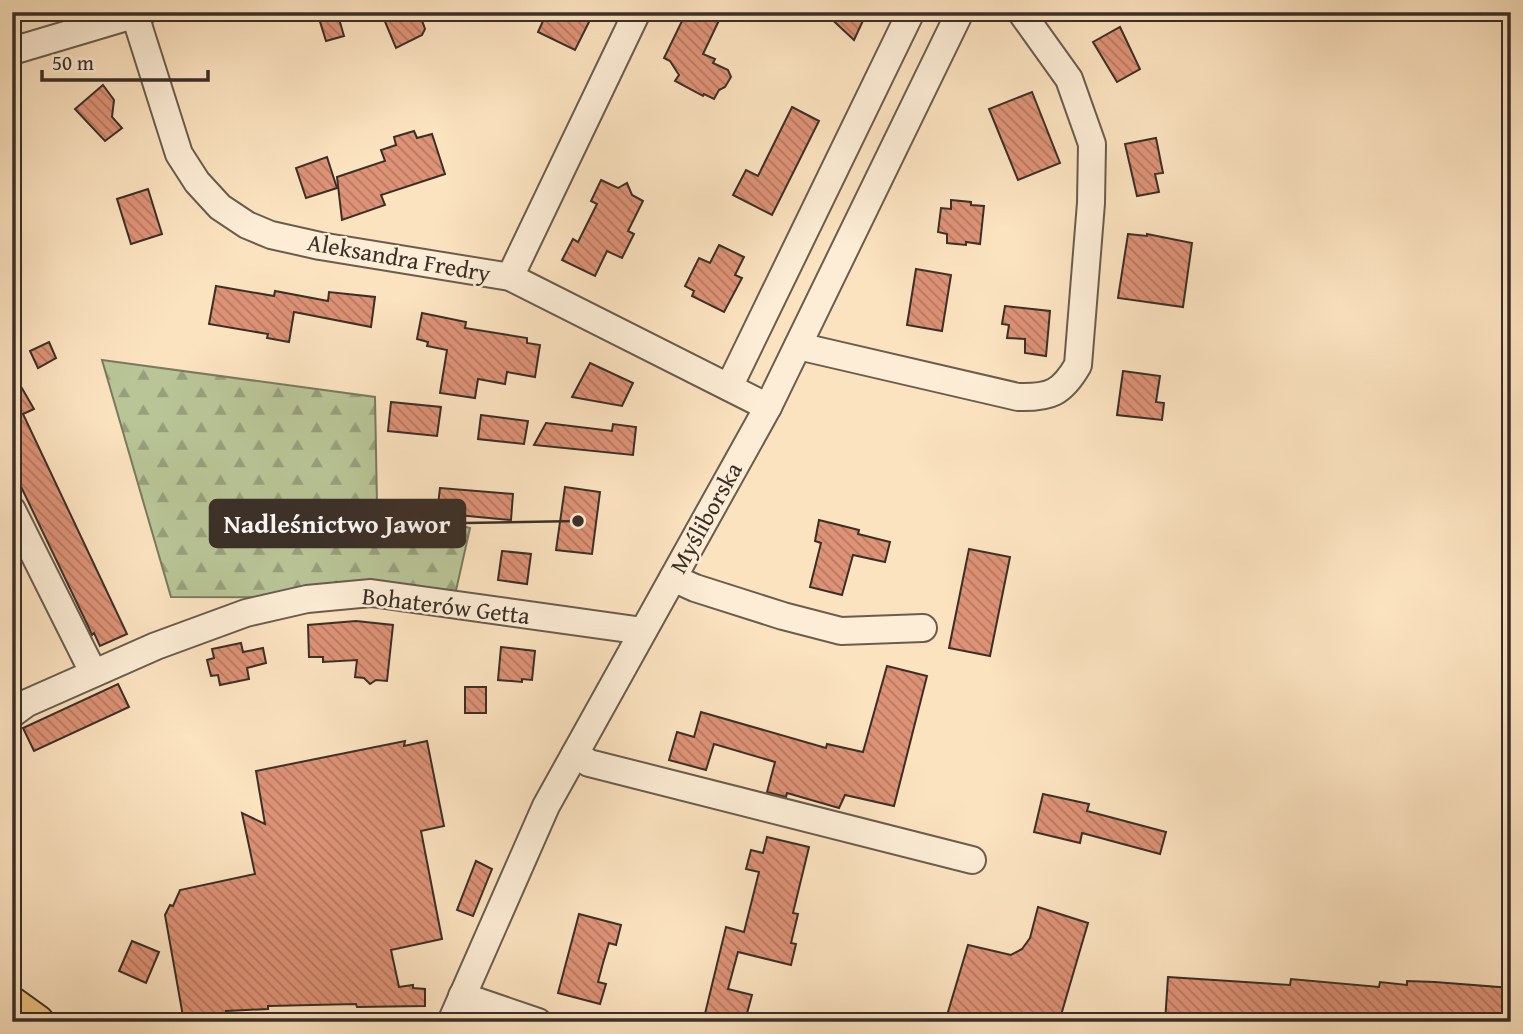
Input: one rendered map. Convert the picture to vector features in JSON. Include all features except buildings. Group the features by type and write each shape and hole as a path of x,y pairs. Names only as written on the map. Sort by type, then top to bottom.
{"main road":[{"path":"12,1004 37,1022"}],"street":[{"path":"510,277 637,12"},
{"path":"729,387 911,12"},
{"name":"Myśliborska","path":"451,1022 546,806 768,407 960,12"},
{"path":"798,346 1018,397 1041,398 1058,390 1070,380 1078,365 1091,203 1092,144 1069,79 1021,12"},
{"path":"12,51 137,13"},
{"name":"Aleksandra Fredry","path":"137,13 179,154 197,182 219,206 247,225 271,235 320,246 510,277 768,407"},
{"path":"12,510 93,672"},
{"path":"673,578 695,588 783,616 842,631 923,628"},
{"name":"Bohaterów Getta","path":"12,714 27,703 156,646 246,613 307,599 371,593 643,631"},
{"path":"575,754 589,763 972,860"},
{"path":"462,996 538,1022"}],"green space":[{"path":"102,360 375,397 377,505 470,528 453,604 401,598 171,597"}],"waterway":[{"path":"1500,12 1511,25"}],"place":[{"name":"Nadleśnictwo Jawor","path":"578,521"}]}
